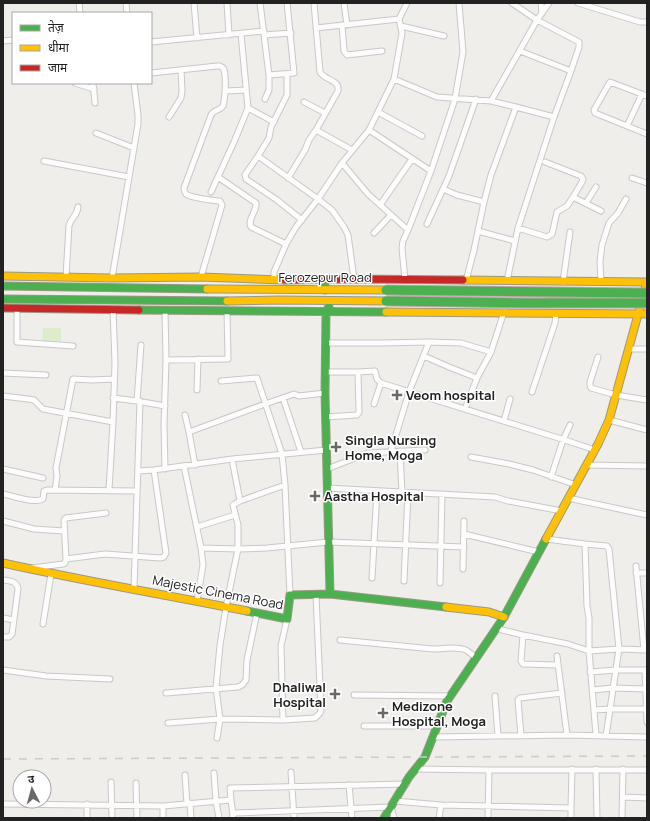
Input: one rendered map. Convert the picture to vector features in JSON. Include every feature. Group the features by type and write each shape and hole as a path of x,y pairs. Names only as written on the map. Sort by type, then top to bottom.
{"main road":[{"path":"3,276 274,280 354,279 647,282 643,309 629,349 609,420 595,450 504,617 448,701 425,757 415,769 384,818"},
{"path":"325,280 325,290"},
{"name":"Ferozepur Road","path":"3,286 601,293 647,292"},
{"name":"Ferozepur Road","path":"3,299 533,303 643,309"},
{"path":"330,594 325,416 325,343 326,310 335,301"},
{"path":"3,308 227,311 326,310 556,314 643,309"},
{"name":"Majestic Cinema Road","path":"3,563 52,574 287,619 290,595 316,594 330,594 489,612 504,617"}],"street":[{"path":"194,3 197,38"},
{"path":"226,3 229,35"},
{"path":"260,3 269,75 269,90 265,99"},
{"path":"269,75 294,73 287,3"},
{"path":"288,178 338,91 337,83 324,77 319,70 314,3"},
{"path":"344,3 344,51 347,55 382,52"},
{"path":"274,280 274,272 286,244 342,163 369,130 394,79 402,33 399,19 407,3"},
{"path":"405,280 402,245 403,241 431,172 455,99 463,52 459,3"},
{"path":"507,281 518,228 579,46 579,42 537,20 512,3"},
{"path":"541,3 542,13"},
{"path":"491,101 537,20 549,3"},
{"path":"578,3 592,5 640,22 647,22"},
{"path":"316,28 399,19"},
{"path":"401,26 444,36"},
{"path":"152,42 241,34 290,33"},
{"path":"211,192 248,108 241,34"},
{"path":"520,51 571,71"},
{"path":"152,73 220,66 224,70 226,91 222,106 211,115 184,188 187,195 218,200 222,205 201,278"},
{"path":"169,117 181,98 181,70"},
{"path":"287,74 287,95 270,129 270,136 245,174 246,179 277,200 302,220"},
{"path":"394,79 434,96 491,101 554,117"},
{"path":"627,126 644,95 610,82 594,110 596,113 627,126 647,134"},
{"path":"78,84 94,89"},
{"path":"93,84 95,103"},
{"path":"112,278 138,120 134,84"},
{"path":"226,91 246,90"},
{"path":"427,224 449,176 476,99"},
{"path":"304,102 325,114"},
{"path":"466,281 491,175 516,107"},
{"path":"248,108 274,122"},
{"path":"378,112 422,136"},
{"path":"316,130 352,150"},
{"path":"369,130 431,172"},
{"path":"96,133 134,148"},
{"path":"258,156 332,210 346,231 349,239 354,279"},
{"path":"380,205 412,159"},
{"path":"44,161 129,177"},
{"path":"518,228 547,237 552,234 557,212 565,208 574,197 582,182 582,178 578,174 545,162"},
{"path":"342,163 368,194 408,230"},
{"path":"218,177 256,203 256,208 249,225 251,227 286,244"},
{"path":"632,178 647,183"},
{"path":"586,203 596,187"},
{"path":"443,189 457,195 484,202"},
{"path":"574,197 601,211"},
{"path":"601,282 600,261 602,244 609,223 618,213 626,199"},
{"path":"66,277 69,225 77,213 78,207"},
{"path":"374,233 391,215"},
{"path":"478,231 515,241"},
{"path":"563,282 570,232"},
{"path":"17,308 17,342 73,346"},
{"path":"109,490 115,363 113,309"},
{"path":"165,310 165,469"},
{"path":"166,360 228,359 227,311"},
{"path":"464,409 477,378 491,352 504,312"},
{"path":"532,392 555,323 556,314"},
{"path":"391,452 409,392 429,342"},
{"path":"325,343 464,343 491,352"},
{"path":"134,589 138,471 138,401 141,344"},
{"path":"629,349 647,349"},
{"path":"424,356 477,378"},
{"path":"598,358 590,382 591,388 616,395 647,400"},
{"path":"197,390 198,359"},
{"path":"325,372 375,371 381,383 595,450"},
{"path":"325,416 358,415 358,372"},
{"path":"3,373 46,375"},
{"path":"221,381 257,378 282,454 290,595"},
{"path":"55,490 57,476 56,468 73,379 114,379"},
{"path":"374,404 381,383"},
{"path":"189,432 294,394 299,396 325,393"},
{"path":"3,396 34,400 43,409 113,422"},
{"path":"114,398 165,406"},
{"path":"283,398 301,452"},
{"path":"504,421 510,399"},
{"path":"185,415 195,465"},
{"path":"609,420 647,430"},
{"path":"552,477 563,440 570,425"},
{"path":"138,471 165,469 232,459 326,450"},
{"path":"327,469 368,453 425,450"},
{"path":"400,451 405,493 406,545 404,580"},
{"path":"471,457 510,464 576,485"},
{"path":"232,459 240,501"},
{"path":"587,465 647,466"},
{"path":"184,466 204,565 197,601"},
{"path":"3,469 43,478"},
{"path":"66,559 105,554 160,558 163,558 166,555 154,470"},
{"path":"217,738 220,719 216,688 220,645 238,549 238,526 233,505 284,485"},
{"path":"327,488 495,497 508,501 562,511"},
{"path":"3,494 37,501 43,499 44,491 137,491"},
{"path":"372,578 377,491"},
{"path":"440,583 442,494"},
{"path":"568,498 647,515"},
{"path":"27,569 65,563 64,520 66,518 106,512"},
{"path":"197,527 235,515"},
{"path":"3,521 34,528 64,531"},
{"path":"463,569 464,521"},
{"path":"464,534 539,552"},
{"path":"546,538 607,546 609,549 619,650 606,736"},
{"path":"201,548 267,548 328,542 464,547"},
{"path":"585,544 590,672 596,736"},
{"path":"497,627 502,630 568,644 589,651 645,650 636,566"},
{"path":"636,573 647,573"},
{"path":"43,624 52,574"},
{"path":"3,580 16,583 18,586 12,634 9,637 3,637"},
{"path":"168,724 220,719 283,720 315,718 321,711 316,594"},
{"path":"166,693 242,686 246,680 247,660 257,613"},
{"path":"3,618 14,620"},
{"path":"283,720 281,646 287,619"},
{"path":"523,635 521,661 524,664 558,665"},
{"path":"340,640 433,649 457,648 466,650 476,658"},
{"path":"557,656 567,736"},
{"path":"3,670 46,676 110,679"},
{"path":"590,672 646,670 647,722"},
{"path":"592,690 613,688 646,689"},
{"path":"521,736 518,700 523,697 562,693"},
{"path":"354,695 451,696"},
{"path":"495,696 498,736"},
{"path":"594,710 647,710"},
{"path":"364,726 437,726"},
{"path":"433,737 647,737"},
{"path":"415,769 647,770"},
{"path":"571,818 572,769"},
{"path":"596,769 597,818"},
{"path":"488,818 489,770"},
{"path":"622,818 623,770"},
{"path":"291,772 294,818"},
{"path":"214,773 219,818"},
{"path":"186,774 188,804 192,818"},
{"path":"111,782 112,818"},
{"path":"136,783 137,818"},
{"path":"406,784 230,788 232,816 235,813 352,809 393,804 571,808"},
{"path":"349,785 352,818"},
{"path":"623,797 647,798"},
{"path":"3,804 163,806 230,800"},
{"path":"87,804 87,818"},
{"path":"393,804 394,818"},
{"path":"439,818 441,805"},
{"path":"163,806 163,818"}],"green space":[{"path":"43,328 61,328 61,341 42,341"}],"railway":[{"path":"3,759 647,756"}],"traffic: fast":[{"path":"325,280 325,290"},
{"path":"3,286 207,289"},
{"path":"386,290 647,293"},
{"path":"3,299 227,301"},
{"path":"386,301 647,303"},
{"path":"329,307 326,311 325,393 330,594"},
{"path":"139,310 386,312"},
{"path":"384,818 409,777 425,757 447,701 504,617 546,539"},
{"path":"247,611 287,619 290,595 330,594 446,607"}],"traffic: slow":[{"path":"3,276 112,278 201,277 285,280"},
{"path":"463,280 647,282"},
{"path":"546,539 598,444 609,420 647,282"},
{"path":"207,289 386,290"},
{"path":"227,301 386,301"},
{"path":"386,312 647,314"},
{"path":"3,563 247,611"},
{"path":"446,607 489,612 504,617"}],"traffic: jam":[{"path":"285,280 463,280"},
{"path":"3,308 139,310"}],"place":[{"name":"Veom hospital","path":"397,395"},
{"name":"Singla Nursing Home, Moga","path":"336,447"},
{"name":"Aastha Hospital","path":"315,496"},
{"name":"Dhaliwal Hospital","path":"335,694"},
{"name":"Medizone Hospital, Moga","path":"383,713"}]}
